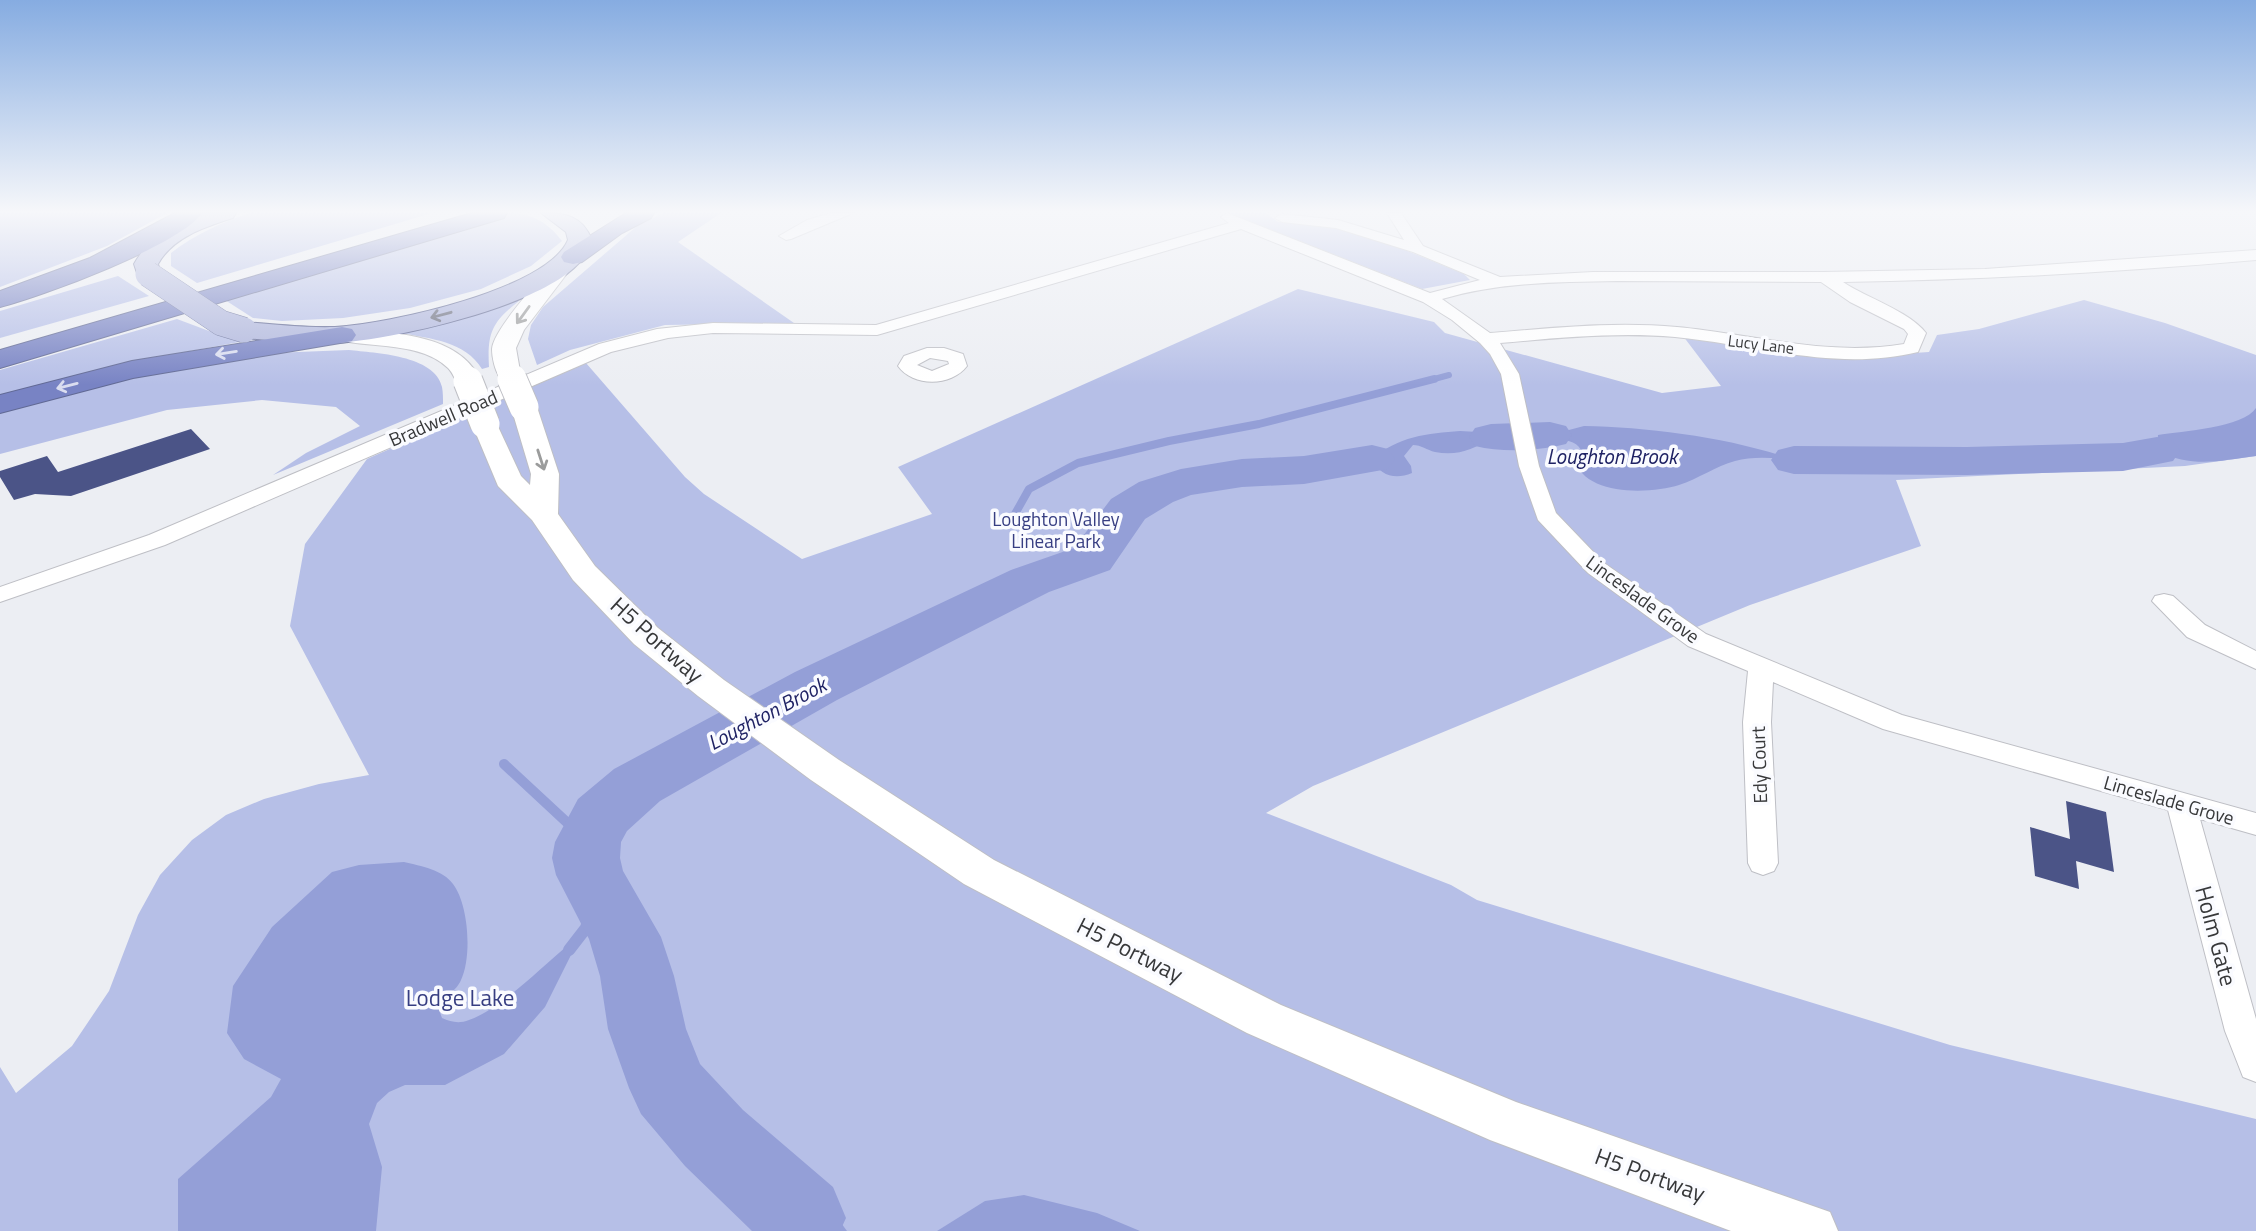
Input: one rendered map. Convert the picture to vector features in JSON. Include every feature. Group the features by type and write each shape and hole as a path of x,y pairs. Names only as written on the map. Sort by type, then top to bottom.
{"highway":[{"path":"0,299 84,270"},
{"path":"0,307 125,270"},
{"path":"0,345 258,270"},
{"path":"0,359 301,270"},
{"path":"0,404 132,370 344,335"}],"main road":[{"path":"157,270 221,323 244,330 344,335 466,308 506,294 551,270"}],"street":[{"path":"543,514 545,474 524,407 508,371 504,348 513,329 560,270"},
{"name":"Bradwell Road","path":"0,595 156,540 605,348 646,335 691,329 742,328 844,333 902,324 1084,270"},
{"name":"Linceslade Grove","path":"1359,270 1429,298 1458,317 1498,352 1510,374 1529,466 1546,515 1596,568 1696,640 1893,722 2180,805 2256,824"},
{"path":"1470,270 1496,281"},
{"path":"1429,298 1496,281 1579,277 1825,277 2038,270"},
{"name":"Lucy Lane","path":"1486,339 1624,329 1680,332 1760,346 1822,352 1891,353 1912,348 1917,333 1910,325 1856,298 1825,277"},
{"path":"902,324 927,353"},
{"name":"H5 Portway","path":"344,335 424,348 443,354 461,365 508,480 543,514 584,573 646,636 711,688 825,770 979,872 1264,1019 1508,1123 1717,1200 1811,1231"},
{"path":"2164,601 2196,631 2256,661"},
{"name":"Edy Court","path":"1761,667 1757,722 1763,863"},
{"name":"Holm Gate","path":"2180,805 2242,1031 2256,1066"}],"green space":[{"path":"0,270 43,270 0,287"},
{"path":"178,270 239,270 197,283"},
{"path":"322,270 521,270 481,289 410,308 343,318 282,321 253,318 225,300"},
{"path":"585,270 719,270 794,323 665,325 570,350 537,365 528,339 531,325 543,307"},
{"path":"1375,270 1455,270 1470,280 1422,289"},
{"path":"118,276 149,296 0,338 0,311"},
{"name":"Loughton Valley Linear Park","path":"1298,289 1434,322 1445,333 1662,393 1721,386 1680,332 1804,350 1929,352 1937,335 1979,329 2084,300 2165,323 2256,355 2256,456 2185,466 1896,480 1921,546 1750,605 1313,786 1266,813 1451,885 1477,900 1950,1045 2256,1119 2256,1231 0,1231 0,1067 16,1093 72,1046 109,991 138,915 160,875 192,840 226,815 264,799 319,784 369,775 290,626 305,544 367,459 586,363 685,477 704,494 802,559 932,514 898,467"},
{"path":"515,300 519,301 503,315 493,329 489,345 489,367 482,369 466,352 457,347 401,333 447,323"},
{"path":"177,319 209,331 256,339 152,358 0,398 0,370"},
{"path":"349,350 403,358 428,368 437,376 442,387 443,404 273,475 306,453 360,426 336,407 262,400 167,410 0,454 0,412 178,367 272,353"}],"water":[{"path":"2256,408 2256,456 2194,461 2182,460 2157,451 2158,435 2226,424 2249,415"},
{"name":"Loughton Brook","path":"1584,426 1690,435 1770,452 1794,460 1742,459 1679,485 1651,490 1619,489 1590,480 1580,470 1574,457 1581,450 1579,447 1569,441 1554,439 1550,435"},
{"name":"Loughton Brook","path":"1460,431 1478,432 1491,437 1472,449 1458,452 1435,452 1413,445 1404,456 1412,473 1406,475 1384,473 1372,459 1413,437"},
{"name":"Lodge Lake","path":"404,862 444,875 453,884 463,905 467,958 459,984 439,1010 442,1018 462,1022 481,1015 507,998 567,946 571,955 545,1007 504,1054 445,1085 405,1085 389,1092 377,1103 369,1124 382,1167 376,1231 178,1231 178,1179 271,1097 281,1079 244,1059 227,1033 233,986 272,927 332,872 359,865"},
{"path":"1024,1195 1097,1213 1140,1231 937,1231 985,1201"},
{"path":"827,1204 847,1231 783,1231 783,1228"}],"building":[{"path":"191,429 210,449 71,496 35,494 14,500 0,477 0,471 47,456 58,472"},
{"path":"2066,801 2106,812 2114,872 2076,861 2079,889 2035,876 2030,827 2070,839"}],"waterway":[{"path":"1427,381 1449,375"},
{"path":"1011,521 1029,489 1078,463 1169,441 1259,424 1434,379"},
{"name":"Loughton Brook","path":"1491,437 1550,435"},
{"name":"Loughton Brook","path":"1794,460 1967,461 2123,457 2157,451"},
{"name":"Loughton Brook","path":"802,1218 714,1138 669,1088 647,1029 637,976 625,937 590,875 586,858 588,842 601,816 637,785 816,686 1030,581 1092,559 1128,509 1156,492 1181,483 1242,473 1304,470 1372,459"},
{"path":"504,764 588,842"},
{"path":"569,950 586,928 597,888"}]}
